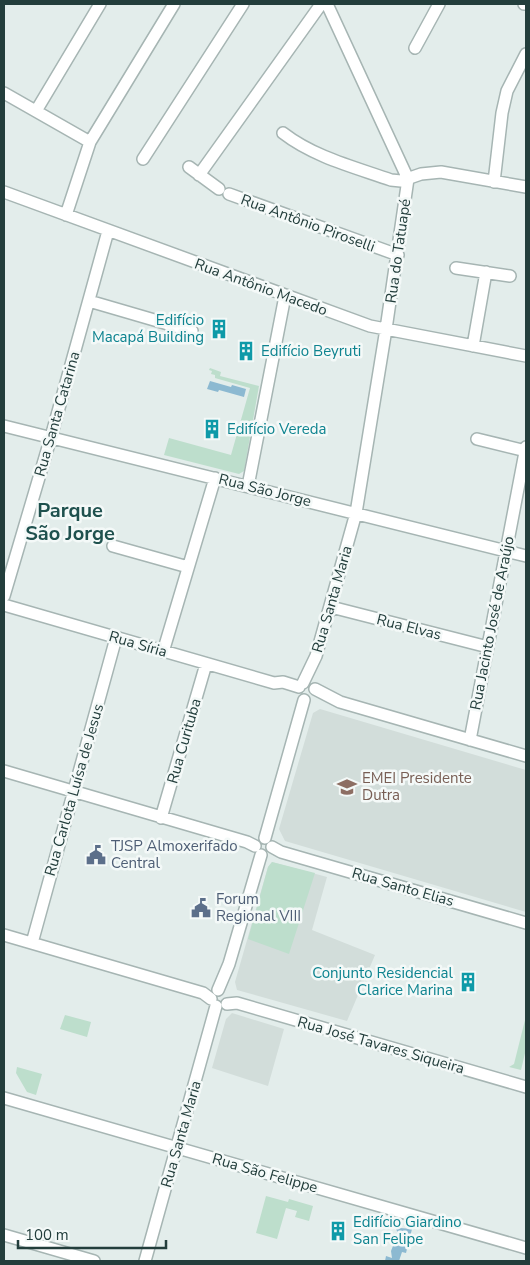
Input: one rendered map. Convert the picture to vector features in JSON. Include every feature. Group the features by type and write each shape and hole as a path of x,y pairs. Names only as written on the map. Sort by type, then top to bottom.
{"street":[{"path":"36,111 100,4"},
{"path":"66,215 90,142 174,4"},
{"path":"143,159 243,4"},
{"path":"415,48 439,4"},
{"path":"199,175 322,5"},
{"name":"Rua do Tatuapé","path":"322,5 408,179 393,253 386,329 356,513"},
{"path":"494,182 502,113 507,91 524,62"},
{"path":"4,93 90,142"},
{"path":"283,133 312,151 391,180 401,181 421,174 440,172 526,187"},
{"name":"Rua Antônio Piroselli","path":"189,167 224,192 393,253"},
{"name":"Rua Antônio Macedo","path":"4,192 370,326 526,356"},
{"name":"Rua Santa Catarina","path":"4,596 51,437 108,231"},
{"path":"456,268 510,276"},
{"path":"473,346 486,272"},
{"path":"248,486 285,296"},
{"path":"89,301 192,331"},
{"name":"Rua São Jorge","path":"4,426 526,556"},
{"path":"477,438 526,449"},
{"name":"Rua Jacinto José de Araújo","path":"470,740 526,449"},
{"path":"163,652 215,478"},
{"name":"Rua Santa Maria","path":"145,1261 356,513"},
{"path":"113,546 188,567"},
{"name":"Rua Síria","path":"4,605 274,683 283,682 305,692 526,756"},
{"name":"Rua Elvas","path":"331,607 488,648"},
{"name":"Rua Carlota Luísa de Jesus","path":"32,943 116,638"},
{"name":"Rua Curituba","path":"162,818 206,664"},
{"name":"Rua Santo Elias","path":"4,771 526,923"},
{"name":"Rua José Tavares Siqueira","path":"4,935 526,1087"},
{"name":"Rua São Felippe","path":"4,1098 526,1248"},
{"path":"4,1235 94,1261"}],"shaded area":[{"path":"320,709 526,770 526,912 285,841 279,829 313,713"},
{"path":"272,862 327,877 312,930 375,955 347,1021 237,990 235,982 268,867"},
{"path":"232,1013 284,1029 268,1086 212,1068 226,1019"}],"green space":[{"path":"210,368 221,372 220,376 259,386 244,471 239,474 164,455 169,438 231,455 250,388 215,378 215,375 211,374 212,371 209,370"},
{"path":"272,862 315,873 289,954 248,939 268,867"},
{"path":"65,1015 91,1022 87,1037 60,1029"},
{"path":"526,1016 526,1049 521,1070 509,1067 514,1064"},
{"path":"17,1067 42,1074 36,1095 27,1092 16,1073"},
{"path":"266,1196 288,1202 289,1199 313,1206 309,1221 295,1217 297,1211 286,1208 277,1239 256,1233"}],"water":[{"path":"210,381 246,389 244,397 219,390 218,392 207,389"},
{"path":"393,1223 400,1228 412,1229 406,1253 402,1252 399,1261 385,1261 386,1256 392,1258 391,1251 398,1233 392,1227"}],"place":[{"name":"Edifício Macapá Building","path":"219,329"},
{"name":"Edifício Beyruti","path":"246,351"},
{"name":"Edifício Vereda","path":"212,429"},
{"name":"EMEI Presidente Dutra","path":"347,787"},
{"name":"TJSP Almoxerifado Central","path":"96,855"},
{"name":"Forum Regional VIII","path":"201,908"},
{"name":"Conjunto Residencial Clarice Marina","path":"468,982"},
{"name":"Edifício Giardino San Felipe","path":"338,1231"}],"district":[{"name":"Parque São Jorge","path":"70,522"}]}
